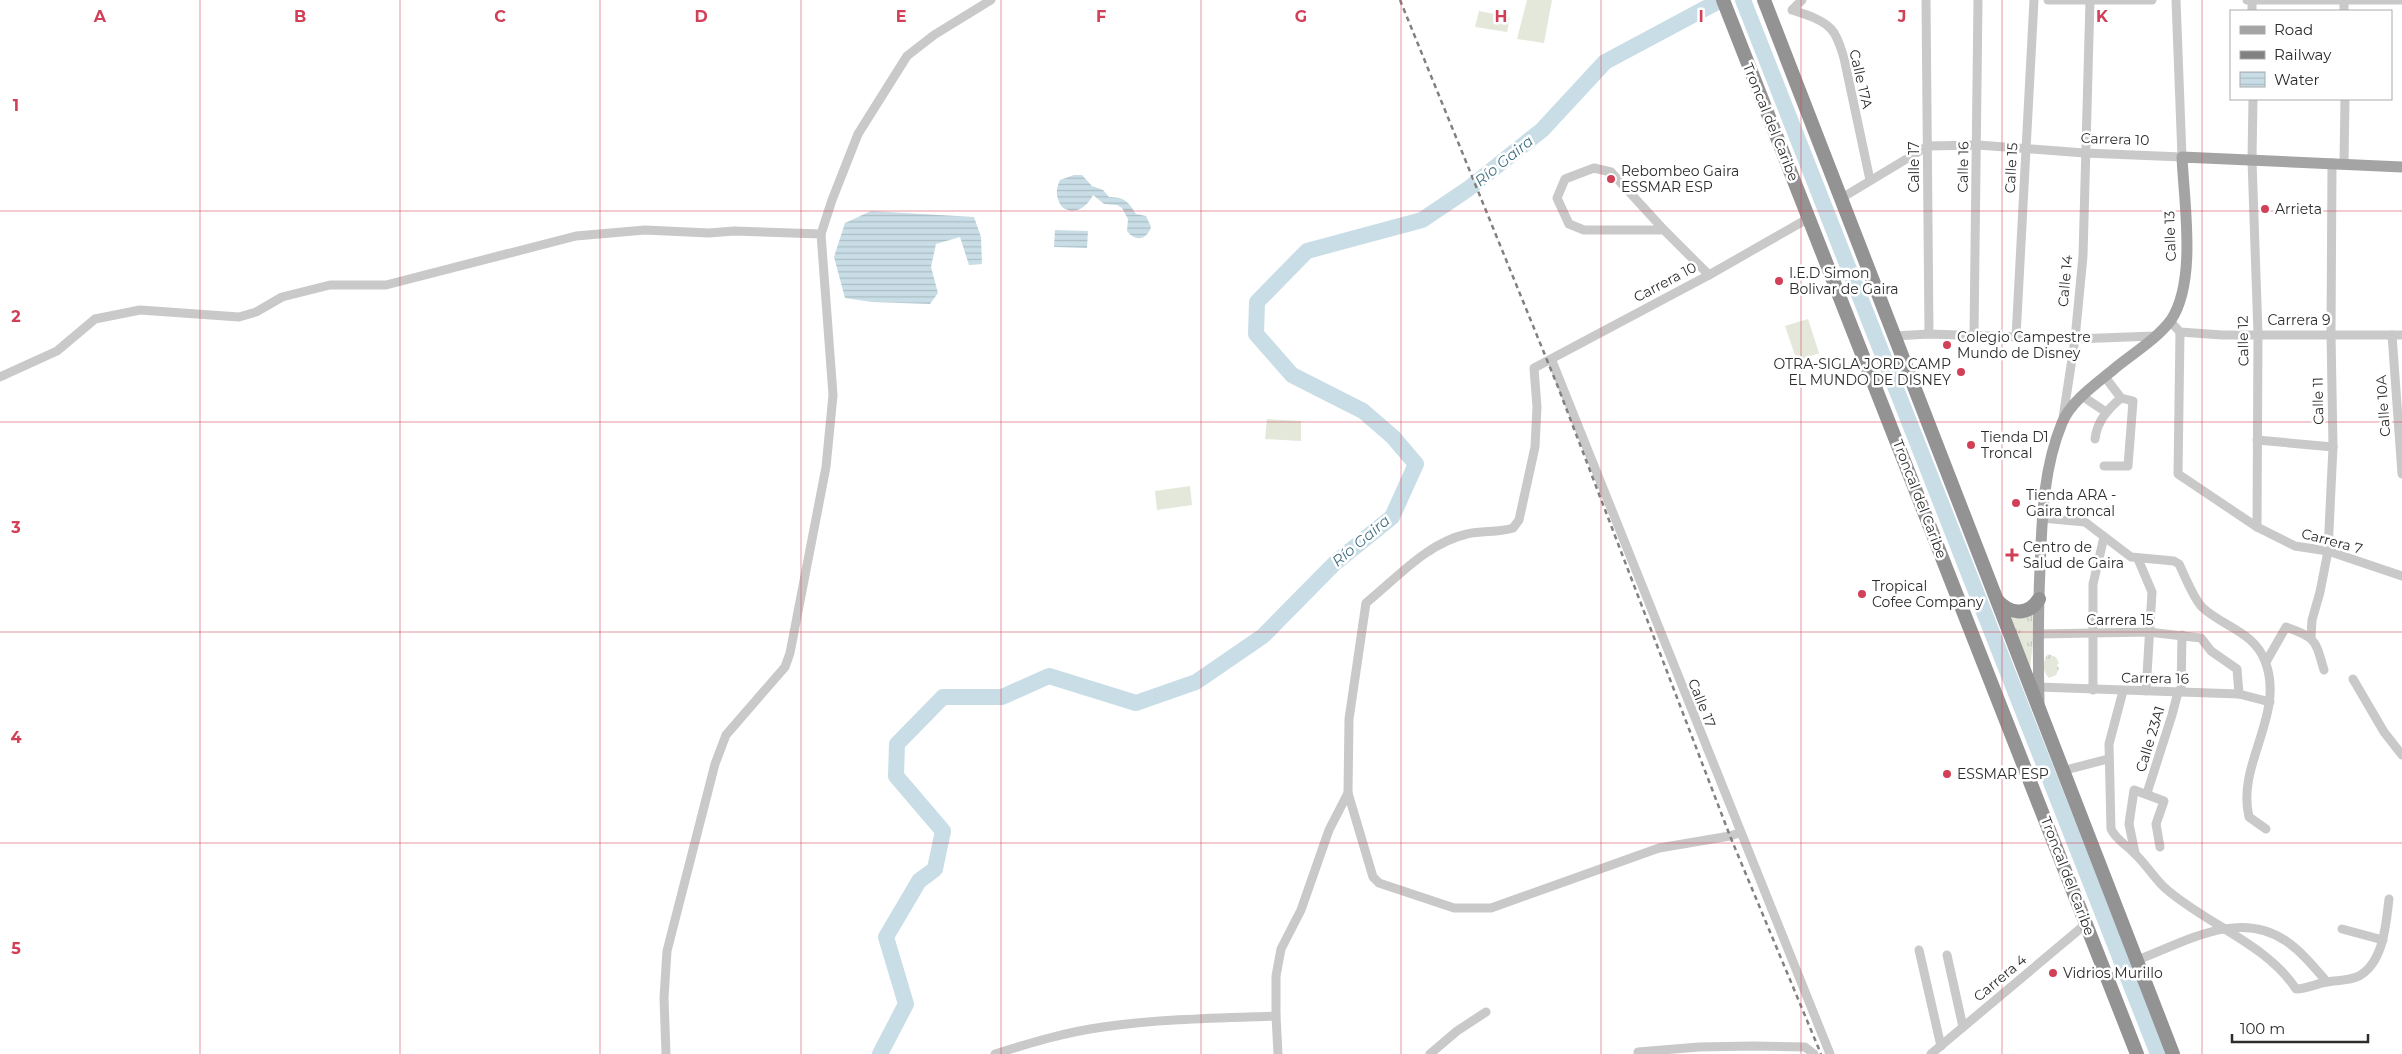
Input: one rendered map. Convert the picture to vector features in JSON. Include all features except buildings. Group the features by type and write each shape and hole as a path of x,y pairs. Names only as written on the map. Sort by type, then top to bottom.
{"highway":[{"name":"Troncal del Caribe","path":"1723,0 2137,1054"},
{"path":"1764,0 2173,1054"},
{"path":"1995,598 2004,608 2017,612 2030,609 2039,599"}],"main road":[{"name":"Carrera 10","path":"2182,157 2344,163 2402,168"},
{"name":"Calle 13","path":"2062,421 2082,396 2170,321 2180,305 2186,276 2182,157"},
{"name":"Calle 14","path":"2039,711 2039,599 2042,518 2047,473 2062,421"}],"street":[{"path":"666,1054 664,998 667,951 715,764 726,735 785,667 826,467 833,395 821,234 858,134 907,56 934,35 991,0"},
{"name":"Calle 17A","path":"1802,0 1792,10 1806,14 1831,29 1838,40 1844,58 1870,180"},
{"name":"Calle 17","path":"1926,0 1929,334"},
{"name":"Calle 16","path":"1974,335 1978,145 1978,0"},
{"name":"Calle 15","path":"2016,337 2034,0"},
{"path":"2048,0 2152,0"},
{"name":"Calle 14","path":"2062,421 2075,339 2083,256 2090,0"},
{"name":"Calle 13","path":"2176,0 2182,157"},
{"path":"2247,0 2402,0"},
{"name":"Calle 12","path":"2253,100 2252,160 2258,334 2257,527"},
{"path":"2344,163 2345,100"},
{"name":"Carrera 10","path":"1840,199 1928,146 1978,145 2085,153 2182,157"},
{"name":"Calle 11","path":"2311,637 2312,620 2328,551 2333,447 2331,334 2332,163"},
{"path":"1664,230 1584,230 1569,224 1557,198 1565,179 1594,168 1611,172 1664,230 1709,275"},
{"name":"Carrera 10","path":"1348,793 1349,719 1366,603 1437,544 1468,533 1504,531 1514,528 1519,520 1536,447 1537,407 1534,368 1552,361 1809,218"},
{"path":"0,377 57,350 95,318 140,310 239,317 256,312 282,298 330,285 386,285 576,236 645,230 710,233 734,231 821,234"},
{"path":"2170,321 2180,332 2178,474 2257,527"},
{"name":"Carrera 9","path":"2180,332 2402,335"},
{"path":"1894,336 1929,334 2075,339 2154,336"},
{"name":"Calle 10A","path":"2392,335 2402,474"},
{"name":"Calle 17","path":"1552,361 1739,833 1830,1054"},
{"path":"2104,466 2128,466 2133,401 2121,398 2105,377"},
{"path":"2082,396 2106,412"},
{"path":"2095,439 2096,432 2106,412 2121,398"},
{"path":"2257,440 2333,447"},
{"path":"2042,518 2085,522 2124,553 2138,559 2154,559 2179,564 2202,607 2244,634 2257,646 2266,662 2270,684 2270,702 2249,776 2246,799 2249,818 2266,829"},
{"name":"Carrera 7","path":"2257,527 2295,546 2328,551 2402,576"},
{"path":"2093,690 2093,584 2104,537"},
{"path":"2138,559 2152,592 2148,632 2146,691"},
{"path":"2266,662 2286,627 2311,637 2316,643 2324,670"},
{"name":"Carrera 15","path":"2039,634 2148,632 2182,634 2201,638 2211,651 2237,669 2239,694"},
{"name":"Calle 23A1","path":"2147,793 2179,692 2182,634"},
{"path":"2353,679 2384,732 2402,755"},
{"name":"Carrera 16","path":"2038,687 2239,694 2270,702"},
{"path":"2123,691 2109,744 2111,829 2114,836 2135,854 2166,888 2264,956 2286,974 2296,989 2327,982 2347,980 2360,975 2370,965 2383,940 2389,899"},
{"path":"2062,771 2108,759"},
{"path":"2135,854 2129,824 2134,790 2147,793 2164,801 2156,824 2160,847"},
{"path":"1348,793 1373,877 1379,883 1454,908 1491,908 1659,848 1739,833"},
{"path":"1278,1054 1276,976 1281,949 1301,910 1329,830 1348,793"},
{"name":"Carrera 4","path":"1931,1054 2087,923"},
{"path":"2137,960 2222,928 2247,926 2285,940 2308,960 2327,982"},
{"path":"2342,929 2383,940"},
{"path":"1920,950 1941,1046"},
{"path":"1946,955 1963,1027"},
{"path":"1430,1054 1457,1031 1486,1012"},
{"path":"995,1054 1042,1040 1102,1027 1209,1018 1276,1016"},
{"path":"1638,1052 1675,1052 1753,1046 1806,1047 1814,1054"}],"green space":[{"path":"1527,0 1552,0 1544,43 1517,39"},
{"path":"1479,11 1510,17 1507,32 1475,27"},
{"path":"1808,319 1819,353 1797,361 1785,326"},
{"path":"1267,419 1301,421 1301,441 1265,439"},
{"path":"1190,486 1192,505 1157,510 1155,491"},
{"path":"2036,612 2029,679 2010,617 2024,618"},
{"path":"2048,654 2056,657 2059,663 2056,675 2049,678 2044,666"}],"water":[{"path":"1074,175 1082,175 1092,186 1103,190 1109,197 1122,199 1128,203 1136,214 1146,216 1151,227 1147,235 1137,238 1130,235 1127,231 1128,219 1122,208 1117,205 1104,204 1093,195 1080,209 1071,211 1062,207 1058,200 1058,184 1060,180"},
{"path":"871,211 974,217 981,237 982,264 969,265 960,237 936,244 931,267 938,293 930,304 872,302 845,298 834,257 845,223"},
{"path":"1055,230 1088,231 1087,248 1054,247"}],"waterway":[{"name":"Río Gaira","path":"880,1054 906,1004 886,937 919,881 935,869 943,831 896,776 897,744 943,697 1002,697 1049,676 1136,703 1196,682 1263,636 1335,563 1392,517 1416,464 1393,437 1363,411 1292,375 1256,334 1257,302 1307,251 1422,220 1468,189 1542,130 1605,62 1721,0"},
{"path":"1743,0 2158,1054"}],"railway":[{"path":"1400,0 1558,387 1730,836 1821,1054"}],"place":[{"name":"Rebombeo Gaira ESSMAR ESP","path":"1611,179"},
{"name":"Arrieta","path":"2265,209"},
{"name":"I.E.D Simon Bolivar de Gaira","path":"1779,281"},
{"name":"Colegio Campestre Mundo de Disney","path":"1947,345"},
{"name":"OTRA-SIGLA JORD CAMP EL MUNDO DE DISNEY","path":"1961,372"},
{"name":"Tienda D1 Troncal","path":"1971,445"},
{"name":"Tienda ARA - Gaira troncal","path":"2016,503"},
{"name":"Centro de Salud de Gaira","path":"2012,555"},
{"name":"Tropical Cofee Company","path":"1862,594"},
{"name":"ESSMAR ESP","path":"1947,774"},
{"name":"Vidrios Murillo","path":"2053,973"}]}
